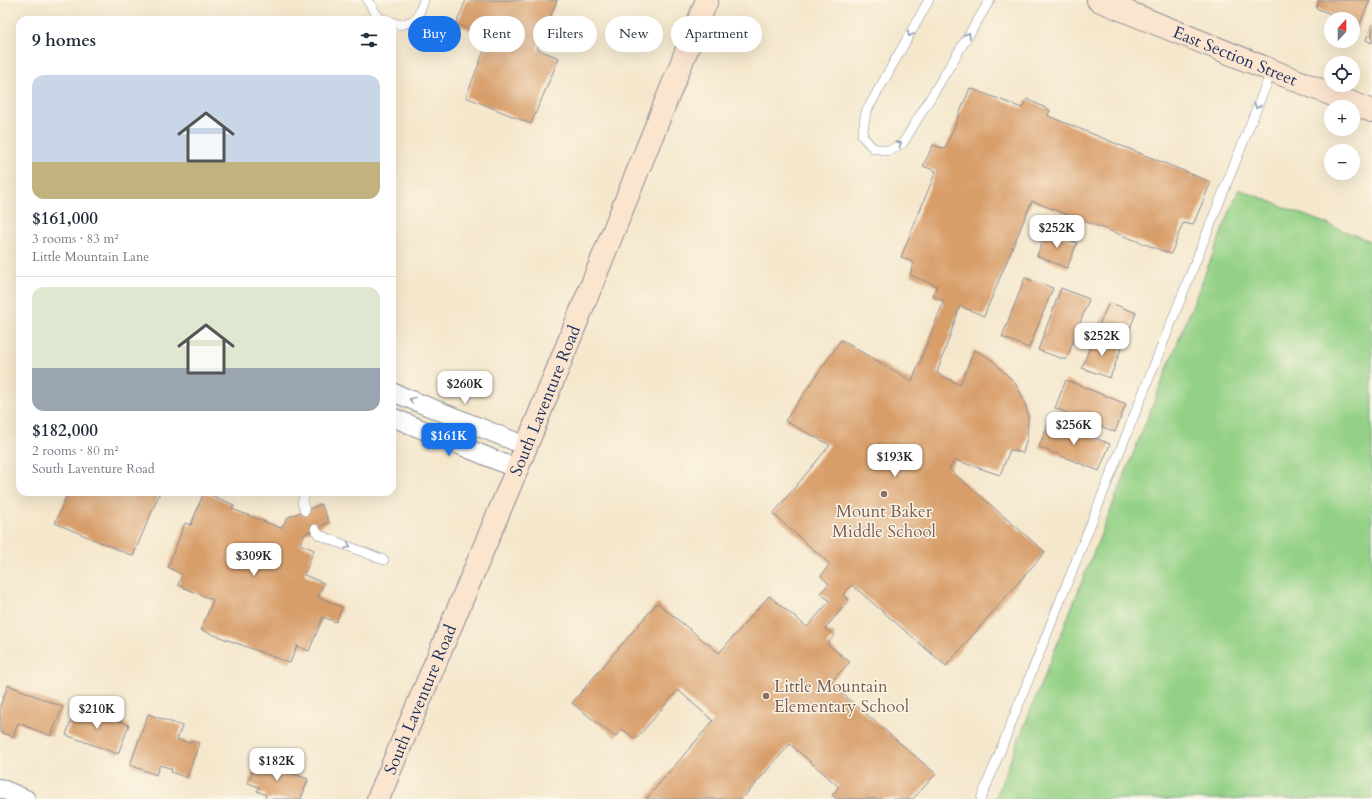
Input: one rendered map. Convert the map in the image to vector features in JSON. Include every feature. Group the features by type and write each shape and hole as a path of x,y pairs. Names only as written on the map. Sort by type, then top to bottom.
{"street":[{"name":"South Laventure Road","path":"378,799 517,469 707,0"},
{"name":"East Section Street","path":"1098,0 1372,111"},
{"path":"396,394 526,446"},
{"path":"396,419 517,469"},
{"path":"0,788 26,799"}],"lane":[{"path":"367,0 378,16"},
{"path":"396,23 401,25 417,19 424,0"},
{"path":"929,0 866,112 862,136 873,148 889,151 903,143 990,0"},
{"path":"981,799 1272,70"},
{"path":"304,496 302,502 306,510"},
{"path":"315,529 319,535 384,560"}],"green space":[{"path":"1239,189 1372,242 1372,799 995,799"}],"building":[{"path":"466,0 557,0 550,16 533,16 533,52 544,52 559,58 531,124 466,97 484,52 525,52 525,16 469,16 469,30 461,26 461,16 459,16"},
{"path":"1319,0 1370,0 1360,24 1360,12 1326,12 1316,8"},
{"path":"1372,24 1372,43 1366,40"},
{"path":"970,88 1022,108 1027,99 1050,110 1048,116 1211,182 1193,225 1183,223 1171,254 1032,201 984,316 960,306 937,373 960,385 974,350 982,354 993,361 1016,384 1028,414 1028,424 1027,438 1023,453 1010,450 1000,475 955,460 949,469 1045,552 946,666 852,585 843,595 849,600 825,629 835,635 827,644 850,662 830,683 936,774 913,799 837,799 832,795 839,787 790,744 742,799 646,799 713,721 678,690 636,739 622,729 615,737 572,703 657,603 719,653 769,596 807,627 830,601 820,593 829,584 821,576 830,564 773,514 830,445 785,421 841,340 912,381 944,301 933,296 937,286 910,275 914,263 901,257 936,171 923,166 933,145 945,149"},
{"path":"1046,231 1077,243 1067,268 1037,256"},
{"path":"1025,278 1053,288 1029,348 1002,337"},
{"path":"1061,288 1089,299 1066,360 1038,350"},
{"path":"1109,302 1136,313 1124,343 1096,332"},
{"path":"1094,336 1122,346 1110,378 1082,368"},
{"path":"1066,380 1126,404 1115,432 1055,408"},
{"path":"1050,420 1110,444 1099,471 1039,447"},
{"path":"66,496 158,496 133,556 55,523"},
{"path":"202,496 213,496 234,505 232,509 281,528 288,517 321,504 329,522 305,534 300,544 314,550 304,575 324,583 318,597 342,607 336,622 323,617 309,651 297,646 290,663 201,630 213,600 178,585 182,575 168,567 185,523 191,525"},
{"path":"8,685 63,707 51,736 18,723 13,737 0,732 0,706"},
{"path":"77,705 129,725 118,754 66,735"},
{"path":"148,714 182,726 177,739 190,743 191,740 199,743 187,778 171,772 172,769 160,765 156,775 130,765"},
{"path":"257,759 308,779 301,799 265,799 266,795 257,791 259,787 248,783"}],"place":[{"name":"Mount Baker Middle School","path":"884,494"},
{"name":"Little Mountain Elementary School","path":"766,696"}]}
